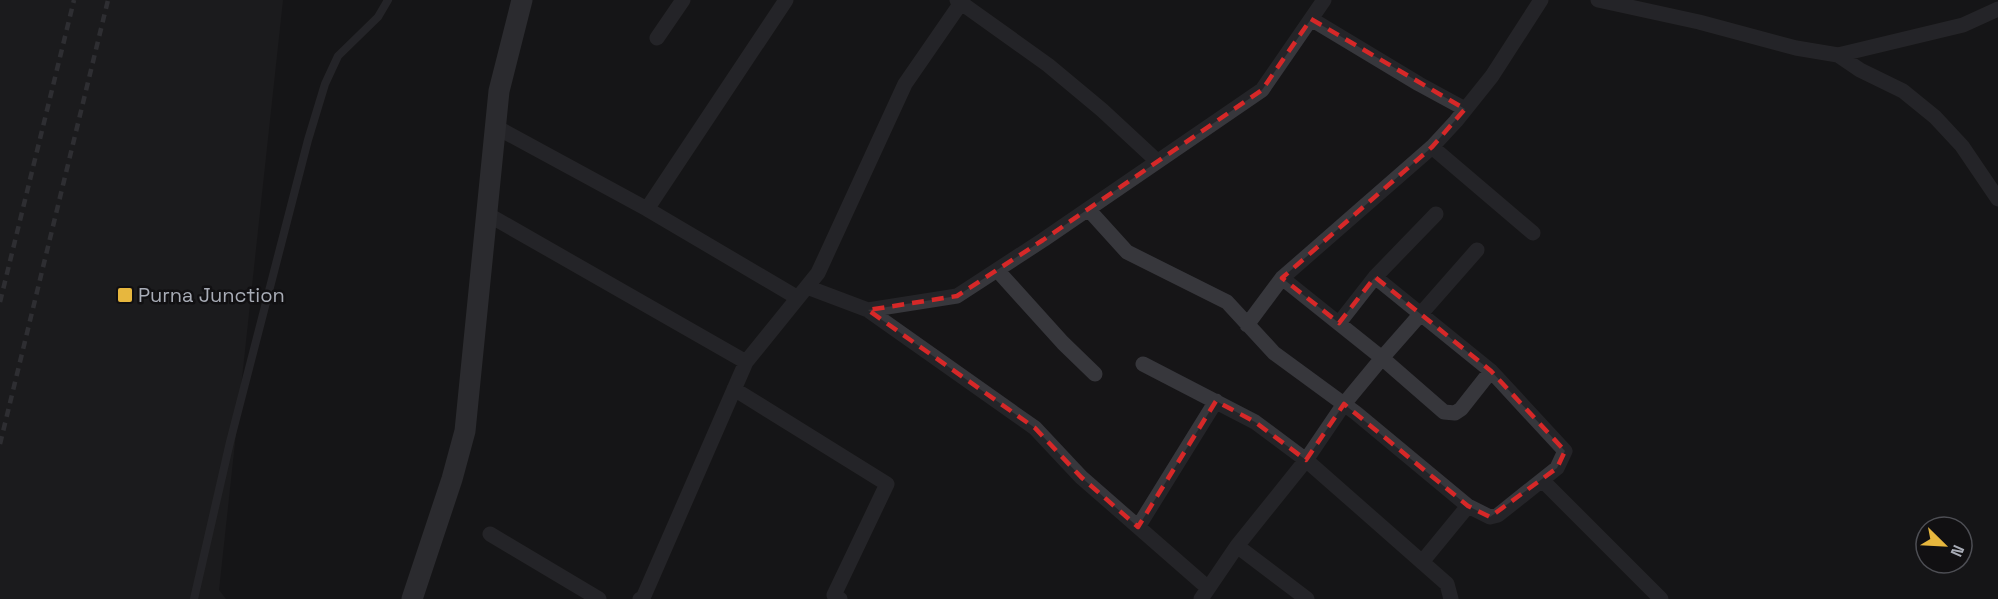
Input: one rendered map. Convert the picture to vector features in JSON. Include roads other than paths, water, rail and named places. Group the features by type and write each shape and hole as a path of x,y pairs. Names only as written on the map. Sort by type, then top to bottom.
{"main road":[{"path":"412,599 452,479 465,431 499,91 522,0"}],"street":[{"path":"657,38 683,0"},
{"path":"647,209 786,0"},
{"path":"868,310 957,296 1088,209 1262,90 1324,0"},
{"path":"1247,325 1282,278 1432,147 1492,76 1541,0"},
{"path":"1598,0 1700,22 1796,48 1838,55 1963,25 1998,9"},
{"path":"640,599 643,597 746,362 818,273 904,84 961,1 1048,64 1157,161"},
{"path":"1311,19 1465,109"},
{"path":"1838,55 1860,70 1903,91 1935,117 1962,146 1998,199"},
{"path":"495,127 802,293 868,310 1035,428 1081,477 1138,527 1205,593 1237,546 1306,460 1344,404 1476,250"},
{"path":"1432,147 1533,233"},
{"path":"1088,209 1128,252 1227,302 1274,353 1344,404 1468,506 1490,517 1498,515 1557,468 1565,451 1491,371 1419,315 1376,277"},
{"path":"487,214 746,362"},
{"path":"1339,323 1376,277 1436,214"},
{"path":"997,270 1063,343 1095,374"},
{"path":"1282,278 1382,358 1444,412 1450,414 1461,409 1491,371"},
{"path":"1143,364 1255,422 1306,460 1447,584 1451,599"},
{"path":"734,389 886,484 835,598"},
{"path":"1138,527 1216,401"},
{"path":"1542,480 1661,599"},
{"path":"1422,562 1468,506"},
{"path":"490,534 599,599"},
{"path":"1237,546 1289,594 1307,599"}],"lane":[{"path":"194,599 232,431 308,140 326,84 338,56 378,17 388,0"}],"railway":[{"path":"0,302 74,0"},
{"path":"0,444 108,0"}],"place":[{"name":"Purna Junction","path":"125,295"}]}
